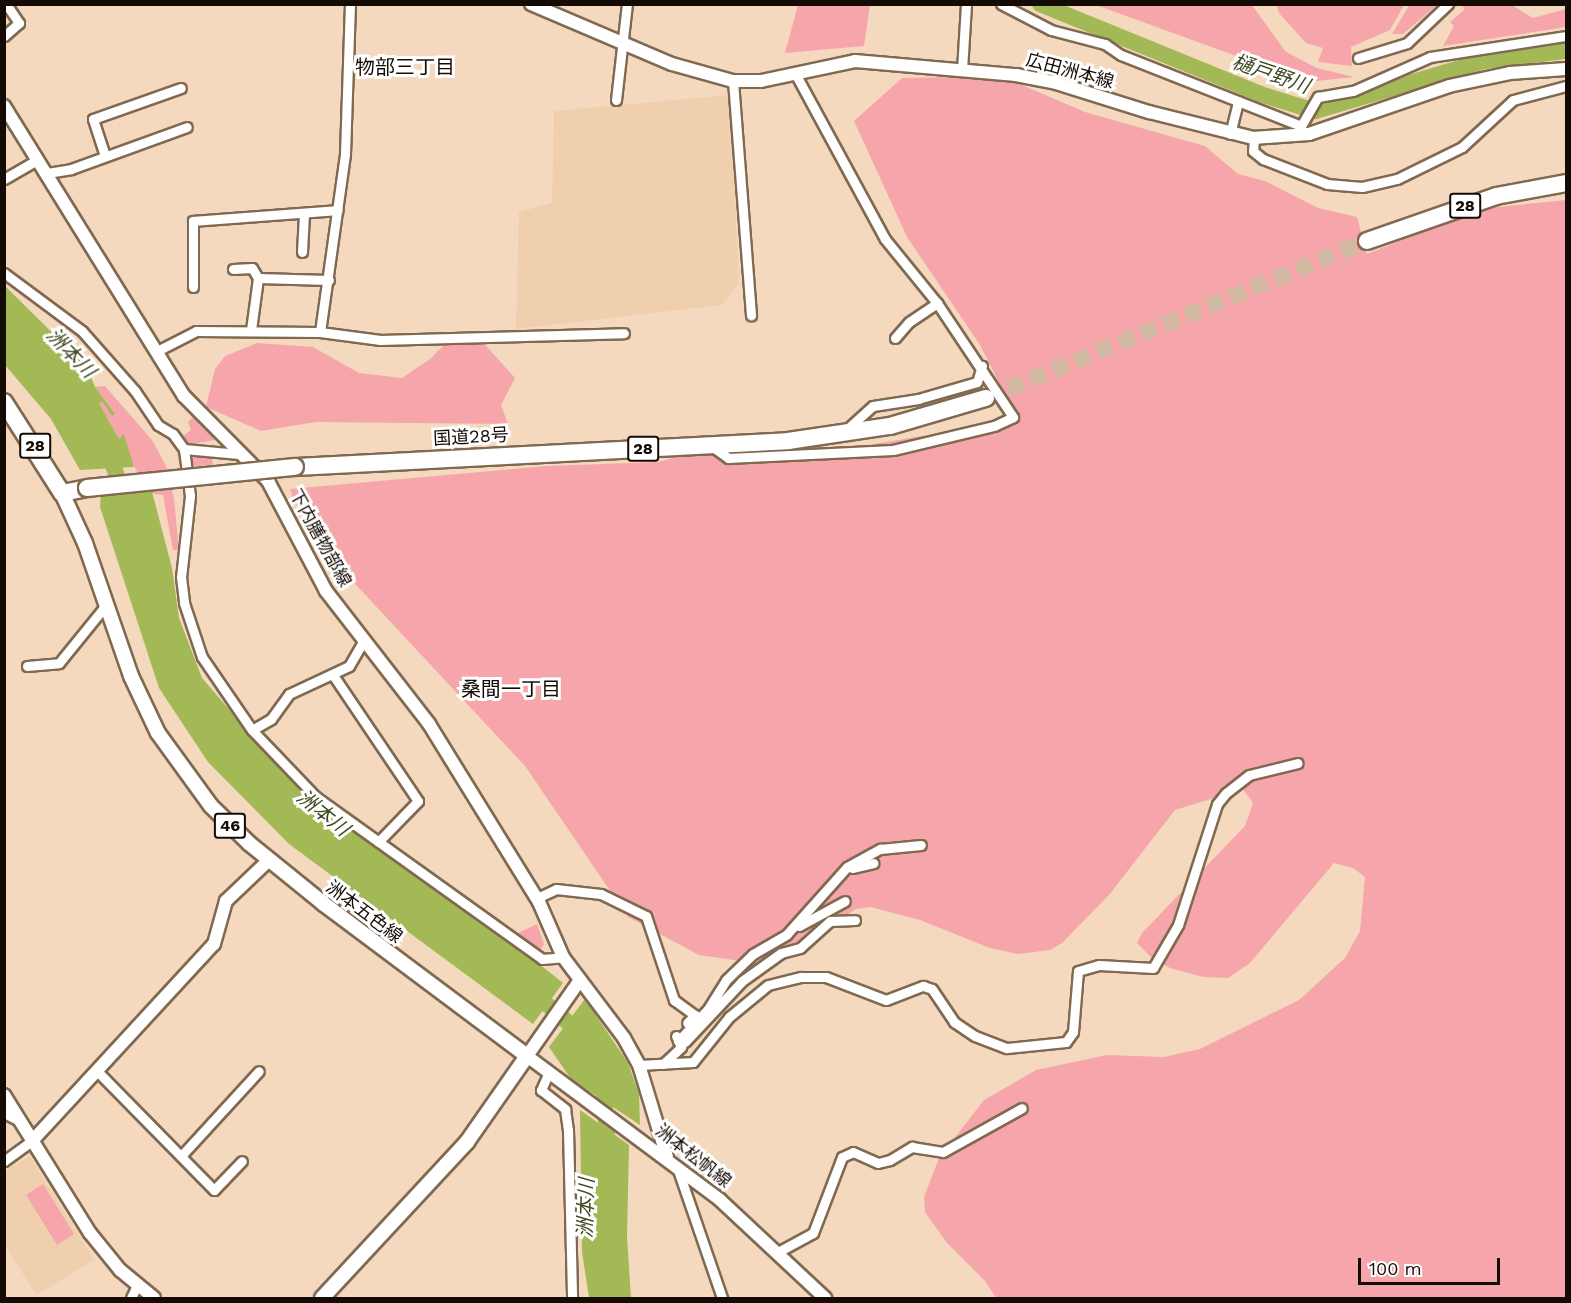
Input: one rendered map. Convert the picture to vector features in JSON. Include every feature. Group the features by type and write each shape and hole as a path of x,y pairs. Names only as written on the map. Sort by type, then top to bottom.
{"highway":[{"name":"28","path":"1367,241 1485,200 1566,183"},
{"name":"国道28号","path":"62,493 87,488 295,467 710,445 842,434 909,421 986,398"},
{"name":"28","path":"4,402 62,493"}],"main road":[{"name":"広田洲本線","path":"531,4 672,64 733,81 761,81 855,62 962,70 1053,82 1230,134 1254,138 1309,134 1449,86 1510,74 1566,69"},
{"name":"下内膳物部線","path":"4,106 184,396 268,482 316,574 429,724 537,898 562,957 578,984 624,1038 639,1065 672,1161"},
{"name":"洲本五色線","path":"62,493 85,543 131,676 164,741 211,806 269,860 527,1056"},
{"path":"32,1141 214,944 226,901 269,860"},
{"path":"328,1297 467,1142 578,984"},
{"name":"洲本松帆線","path":"527,1056 672,1161 745,1221 825,1299"},
{"path":"4,1095 90,1233 137,1285 154,1299"}],"street":[{"path":"4,36 19,23 6,4"},
{"path":"320,332 338,210 350,98 350,4"},
{"path":"616,100 627,4"},
{"path":"962,70 966,4"},
{"path":"1001,4 1051,30 1105,44 1121,56 1262,108 1301,126 1316,100 1353,91 1446,53 1566,36"},
{"path":"1358,58 1407,43 1448,4"},
{"path":"710,445 728,458 837,455 893,450 994,426 1013,417 982,366 937,303 885,238 795,73"},
{"path":"733,81 751,315"},
{"path":"1254,138 1253,151 1263,159 1327,184 1362,187 1397,179 1462,147 1513,100 1566,86"},
{"path":"105,156 93,119 181,88"},
{"path":"1230,134 1238,101"},
{"path":"47,173 105,156 187,127"},
{"path":"4,179 38,159"},
{"path":"193,287 193,221 338,210"},
{"path":"302,252 304,213"},
{"path":"233,269 252,268 258,278 251,330"},
{"path":"4,273 82,331 135,391 158,424 173,434 183,449 190,496 181,577 184,603 202,657 252,730 316,797 542,959 562,957"},
{"path":"258,278 329,280"},
{"path":"895,338 909,322 937,303"},
{"path":"157,351 195,331 320,332 380,340 624,333"},
{"path":"842,434 873,406 918,399 977,382 982,366"},
{"path":"183,449 239,454"},
{"path":"27,666 59,663 106,605"},
{"path":"252,730 271,719 290,694 349,666 364,640"},
{"path":"333,675 418,801 378,842"},
{"path":"639,1065 693,1062 729,1017 768,985 801,977 826,977 886,1000 922,986 932,989 954,1022 975,1036 1007,1048 1066,1042 1073,1032 1078,972 1099,965 1153,968 1178,925 1218,804 1226,793 1250,775 1298,763"},
{"path":"787,934 844,871 880,849 921,845"},
{"path":"844,871 873,863"},
{"path":"537,898 556,889 601,894 646,916 674,1000 695,1015 676,1036 679,1044"},
{"path":"663,1064 708,1010 726,980 753,954 817,913 845,901"},
{"path":"679,1044 742,981 781,953 800,948 830,921 855,920"},
{"path":"97,1071 214,1190 242,1161"},
{"path":"181,1156 259,1071"},
{"path":"549,1072 541,1090 565,1110 568,1130 572,1299"},
{"path":"776,1253 813,1233 842,1157 853,1152 878,1163 890,1161 912,1147 944,1152 1022,1108"},
{"path":"4,1113 20,1121"},
{"path":"4,1161 32,1141"},
{"path":"672,1161 722,1299"},
{"path":"131,1299 137,1285"}],"shaded area":[{"path":"1277,4 1404,5 1390,30 1351,47 1352,66 1318,62 1323,48 1306,43 1279,13"},
{"path":"1410,4 1437,5 1403,34 1392,34"},
{"path":"798,5 870,5 864,46 785,53"},
{"path":"1096,5 1252,5 1286,52 1317,68 1354,77 1308,82"},
{"path":"1463,5 1512,5 1533,18 1566,9 1566,27 1443,46 1454,26 1450,22 1464,10"},
{"path":"1001,76 1085,112 1205,146 1238,174 1265,181 1318,208 1357,217 1367,254 1479,209 1566,200 1566,1298 996,1298 985,1281 947,1243 925,1212 924,1197 939,1158 984,1100 1036,1070 1107,1055 1164,1057 1200,1049 1299,1000 1345,958 1360,931 1365,877 1353,868 1334,863 1250,963 1228,978 1203,977 1170,968 1152,958 1137,943 1142,933 1245,826 1253,803 1243,789 1175,810 1109,895 1062,943 1050,950 1018,954 990,948 920,920 870,907 856,909 796,949 768,960 740,961 699,955 628,917 525,766 330,557 294,502 290,489 547,466 659,462 705,449 740,446 838,450 1018,420 980,345 907,237 854,121 902,78"},
{"path":"730,95 739,284 722,305 516,329 519,212 552,203 554,111"},
{"path":"451,338 480,339 515,378 501,405 508,424 316,422 261,431 206,407 215,369 225,356 257,343 313,347 359,373 402,378 430,359"},
{"path":"105,386 152,440 166,466 174,499 179,550 173,550 163,495 149,493 99,403 103,401 115,414 95,387"},
{"path":"195,415 215,440 198,443 195,449 186,447 183,436 191,430 188,422"},
{"path":"211,451 213,465 180,467 177,454"},
{"path":"537,924 544,944 541,949 516,934"},
{"path":"30,1156 94,1260 36,1295 5,1245 5,1171"},
{"path":"43,1184 74,1234 57,1245 26,1195"}],"water":[{"path":"5,286 87,367 95,387 115,414 112,416 103,402 99,403 119,439 124,434 134,467 80,470 51,419 5,365"},
{"path":"150,484 172,568 179,618 202,678 289,779 474,912 563,983 533,1024 289,844 208,762 159,688 100,507 101,490"},
{"path":"585,999 628,1063 639,1094 640,1125 571,1079 549,1047"},
{"path":"580,1110 629,1145 627,1237 631,1298 589,1298 582,1252"}],"waterway":[{"name":"樋戸野川","path":"1040,4 1260,94 1315,111 1484,61 1566,51"},
{"name":"洲本川","path":"106,449 126,497"},
{"name":"洲本川","path":"531,991 584,1036"},
{"name":"洲本川","path":"603,1081 608,1151"}],"tunnel":[{"path":"986,398 1367,241"}],"district":[{"name":"物部三丁目","path":"405,67"},
{"name":"桑間一丁目","path":"511,689"}]}
